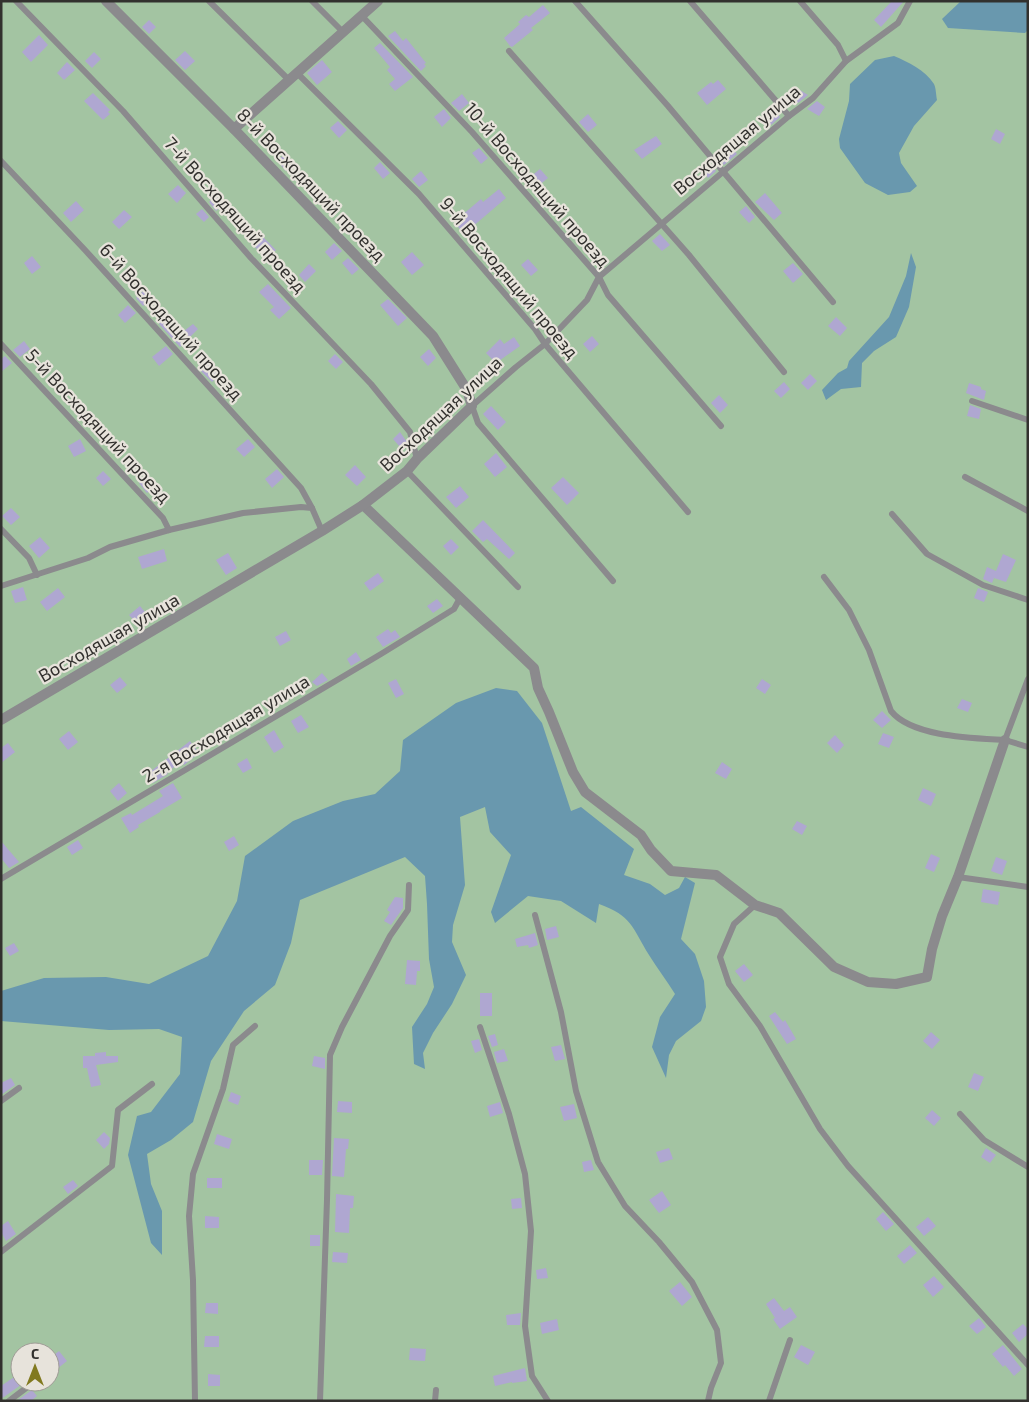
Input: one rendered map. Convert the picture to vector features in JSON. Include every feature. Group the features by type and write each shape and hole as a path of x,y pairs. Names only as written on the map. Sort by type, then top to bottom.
{"street":[{"name":"8-й Восходящий проезд","path":"106,1 234,129 433,336 467,390 472,406"},
{"path":"234,129 378,1"},
{"name":"Восходящая улица","path":"1,720 322,532 363,505 407,471 417,458 472,406"},
{"path":"363,505 534,668 538,688 573,772 585,792 641,835 651,850 671,871 716,875 755,905 779,913 834,967 868,982 896,984 927,977 932,949 942,916 958,878 1005,740"}],"lane":[{"name":"7-й Восходящий проезд","path":"16,1 123,111 251,258 371,384 410,432 417,458"},
{"name":"9-й Восходящий проезд","path":"209,1 419,194 688,512"},
{"path":"312,1 343,32"},
{"path":"575,1 724,171 833,302"},
{"path":"690,1 789,116"},
{"path":"800,1 838,45 846,61"},
{"name":"Восходящая улица","path":"472,406 545,344 587,300 599,277 789,116 813,98 846,61 898,23 909,1"},
{"name":"10-й Восходящий проезд","path":"361,15 472,132 599,277 608,295 721,426"},
{"path":"509,51 689,255 784,372"},
{"name":"6-й Восходящий проезд","path":"1,161 85,250 301,488 322,532"},
{"name":"5-й Восходящий проезд","path":"1,344 163,518 169,530"},
{"path":"972,401 1028,420"},
{"path":"472,406 478,423 613,581"},
{"path":"407,471 518,586"},
{"path":"965,477 1028,511"},
{"path":"1,586 88,558 110,547 169,530 242,513 301,507 312,508"},
{"path":"892,514 927,554 983,585 1028,600"},
{"path":"1,529 29,558 37,574"},
{"path":"824,577 849,610 869,650 891,711 895,717 915,727 949,736 1005,740 1028,747"},
{"name":"2-я Восходящая улица","path":"1,879 454,609 460,598"},
{"path":"1005,740 1028,679"},
{"path":"958,878 1028,887"},
{"path":"320,1401 330,1055 342,1027 390,936 408,910 409,886"},
{"path":"755,905 734,924 720,956 729,984 760,1026 820,1129 848,1166 1028,1365"},
{"path":"535,915 561,1012 576,1092 598,1162 626,1206 692,1282 717,1330 721,1363 708,1401"},
{"path":"195,1401 193,1280 189,1216 193,1174 223,1089 233,1045 254,1026"},
{"path":"480,1027 510,1114 525,1174 531,1231 525,1326 532,1376 548,1401"},
{"path":"1,1252 112,1166 118,1110 152,1084"},
{"path":"1,1101 19,1088"},
{"path":"960,1114 984,1140 1028,1167"},
{"path":"768,1401 790,1340"},
{"path":"435,1401 436,1390"},
{"path":"9,1401 21,1392"}],"green space":[{"path":"1,1 1028,1 1028,1401 1,1401"}],"water":[{"path":"961,1 1028,1 1028,30 1025,33 948,28 942,19"},
{"path":"894,56 921,71 930,79 936,90 937,100 914,126 899,153 901,163 917,186 910,192 888,195 865,183 840,148 839,139 849,101 850,84 875,60"},
{"path":"911,253 916,267 909,307 896,337 874,351 862,363 861,387 841,389 826,400 822,390 838,373 847,368 849,361 889,317 906,276"},
{"path":"496,688 517,691 542,723 571,811 581,807 634,849 624,875 650,884 665,895 679,888 685,877 695,883 681,939 695,954 704,981 706,1007 701,1021 676,1041 669,1055 666,1078 652,1047 660,1017 675,994 630,924 618,913 599,904 596,923 561,901 528,896 495,923 491,912 511,855 490,832 485,807 460,817 465,885 453,925 452,942 466,975 452,1004 433,1033 423,1053 425,1069 414,1064 412,1027 427,1004 434,987 429,959 425,876 405,857 300,900 291,943 275,985 244,1011 211,1061 193,1122 171,1140 147,1154 151,1184 162,1211 162,1255 151,1243 128,1155 137,1116 151,1112 180,1074 182,1037 159,1029 109,1030 1,1021 1,991 44,978 106,977 149,984 208,956 237,901 245,856 293,821 343,801 375,794 400,771 403,740 456,703"}],"building":[{"path":"892,1 904,1 881,27 874,20"},
{"path":"543,5 550,13 531,28 533,30 512,47 510,46 504,38 520,24 518,22 526,15 529,17"},
{"path":"149,20 156,27 149,34 142,27"},
{"path":"395,31 403,41 406,38 426,63 424,64 426,66 421,71 388,36"},
{"path":"39,35 48,45 31,62 22,52"},
{"path":"380,43 413,77 395,91 389,84 395,79 387,70 390,67 374,48"},
{"path":"185,51 195,61 185,70 175,60"},
{"path":"94,52 101,59 92,68 85,61"},
{"path":"322,60 332,72 317,85 307,73"},
{"path":"67,62 75,70 64,80 57,73"},
{"path":"718,80 726,89 707,105 697,93 711,82 713,84"},
{"path":"800,90 808,95 798,103 792,98"},
{"path":"93,93 110,110 108,112 110,114 103,120 84,101"},
{"path":"462,94 469,103 459,111 451,103"},
{"path":"817,101 825,107 819,116 807,109"},
{"path":"444,109 451,118 442,127 434,117"},
{"path":"773,109 780,117 771,125 764,116"},
{"path":"588,114 597,125 588,132 579,122"},
{"path":"338,121 347,130 339,138 330,128"},
{"path":"996,129 1005,134 1000,144 991,139"},
{"path":"656,136 662,144 642,159 634,150"},
{"path":"730,145 737,154 724,165 717,157"},
{"path":"479,148 488,158 481,164 472,153"},
{"path":"285,154 294,164 286,171 277,161"},
{"path":"380,162 390,173 383,179 374,168"},
{"path":"709,163 716,171 708,178 701,169"},
{"path":"540,169 548,178 538,186 530,177"},
{"path":"421,171 428,180 419,187 412,179"},
{"path":"178,185 186,193 177,203 168,194"},
{"path":"499,189 506,198 464,234 454,222 481,199 483,202"},
{"path":"765,193 782,213 774,220 755,202"},
{"path":"216,196 223,204 216,211 209,202"},
{"path":"76,201 84,210 71,222 63,213"},
{"path":"746,206 755,217 749,223 739,212"},
{"path":"202,209 209,217 204,222 196,214"},
{"path":"124,210 132,217 119,229 112,222"},
{"path":"660,234 670,245 662,251 652,241"},
{"path":"263,237 276,250 267,259 254,246"},
{"path":"334,243 342,251 332,260 325,252"},
{"path":"412,252 424,265 412,275 401,262"},
{"path":"32,256 41,267 32,274 24,263"},
{"path":"348,258 359,269 352,275 342,263"},
{"path":"528,259 538,270 531,276 521,265"},
{"path":"793,263 803,274 793,283 783,271"},
{"path":"309,264 316,271 305,282 299,275"},
{"path":"268,284 291,308 279,319 270,310 274,307 259,292"},
{"path":"145,289 153,297 143,306 136,298"},
{"path":"388,299 407,318 398,326 380,305"},
{"path":"128,305 136,313 125,323 118,315"},
{"path":"168,315 184,331 193,324 198,329 180,347 159,324"},
{"path":"836,317 847,328 840,336 828,326"},
{"path":"592,336 599,344 590,352 583,344"},
{"path":"514,337 520,346 496,363 486,353 500,339 504,344"},
{"path":"24,341 30,349 20,357 13,350"},
{"path":"166,346 173,354 159,366 152,357"},
{"path":"429,349 436,358 428,366 420,357"},
{"path":"335,354 343,362 336,369 328,361"},
{"path":"5,356 12,363 1,372 1,359"},
{"path":"209,364 219,375 212,382 201,371"},
{"path":"810,374 817,381 808,390 801,383"},
{"path":"784,382 790,389 781,398 774,391"},
{"path":"969,383 986,391 984,400 966,393"},
{"path":"719,395 728,405 720,413 711,403"},
{"path":"970,405 981,409 979,419 967,416"},
{"path":"491,406 506,422 498,430 483,414"},
{"path":"400,432 407,442 401,448 393,439"},
{"path":"80,439 86,451 74,457 68,446"},
{"path":"248,439 255,447 244,457 236,449"},
{"path":"496,453 507,467 495,477 484,464"},
{"path":"355,465 366,477 357,486 345,475"},
{"path":"277,469 284,477 272,488 265,479"},
{"path":"103,471 111,479 103,486 96,478"},
{"path":"147,477 155,486 147,493 139,483"},
{"path":"563,477 579,493 567,505 551,488"},
{"path":"460,486 469,497 456,508 446,497"},
{"path":"11,508 20,517 11,525 2,516"},
{"path":"483,520 515,553 509,559 487,539 483,542 472,531"},
{"path":"40,537 50,548 39,558 29,546"},
{"path":"451,539 459,547 451,555 443,546"},
{"path":"164,549 167,561 142,569 138,557"},
{"path":"228,553 237,568 226,575 216,560"},
{"path":"1003,554 1016,560 1006,582 994,578 992,583 983,579 987,567 996,571"},
{"path":"378,573 384,581 370,591 364,583"},
{"path":"23,587 27,600 15,603 11,591"},
{"path":"58,588 65,597 47,611 40,602"},
{"path":"978,588 988,592 984,602 974,598"},
{"path":"437,599 443,606 433,613 427,606"},
{"path":"140,606 149,617 139,626 129,615"},
{"path":"388,629 391,633 395,630 400,637 383,647 376,637"},
{"path":"286,631 291,640 280,646 275,637"},
{"path":"356,652 361,660 351,666 347,659"},
{"path":"322,673 328,680 317,686 312,682"},
{"path":"120,677 127,685 117,693 110,685"},
{"path":"396,679 404,694 396,698 388,683"},
{"path":"762,679 771,685 765,694 756,688"},
{"path":"962,699 972,703 968,712 957,708"},
{"path":"882,711 891,720 882,728 873,720"},
{"path":"301,715 309,727 298,733 291,721"},
{"path":"274,730 284,747 274,753 264,737"},
{"path":"69,731 78,742 68,750 59,739"},
{"path":"883,733 894,737 889,748 878,744"},
{"path":"835,735 844,745 837,753 827,743"},
{"path":"190,741 199,753 184,765 181,761 168,774 153,783 146,775"},
{"path":"8,743 15,752 1,763 1,748"},
{"path":"247,758 252,768 243,773 237,764"},
{"path":"722,762 732,769 726,779 715,773"},
{"path":"119,783 127,793 118,801 110,791"},
{"path":"173,783 182,798 138,825 139,827 130,833 121,818 131,813 132,815 163,796 159,791"},
{"path":"923,788 936,794 931,806 918,800"},
{"path":"797,821 807,826 802,835 792,829"},
{"path":"234,836 239,845 229,851 224,842"},
{"path":"78,840 83,848 72,855 67,847"},
{"path":"1,841 19,862 9,868 1,858"},
{"path":"931,854 940,858 934,872 925,868"},
{"path":"996,857 1007,861 1002,875 991,871"},
{"path":"983,889 1000,892 998,905 981,902"},
{"path":"395,897 403,898 403,908 391,925 384,921 390,912 387,910"},
{"path":"556,926 559,937 547,940 545,929"},
{"path":"535,933 538,945 529,948 528,945 517,947 515,939"},
{"path":"14,943 19,951 10,956 5,948"},
{"path":"407,960 420,961 420,971 417,971 416,985 405,984"},
{"path":"744,964 753,975 744,982 735,971"},
{"path":"480,993 492,993 492,1016 480,1016"},
{"path":"775,1012 783,1022 785,1020 796,1039 787,1044 769,1016"},
{"path":"931,1032 940,1040 932,1049 923,1041"},
{"path":"495,1034 498,1045 492,1047 488,1036"},
{"path":"479,1039 482,1050 475,1053 471,1041"},
{"path":"561,1045 565,1059 555,1061 551,1047"},
{"path":"504,1049 508,1061 497,1063 494,1052"},
{"path":"106,1052 106,1056 118,1056 118,1062 96,1065 101,1085 91,1087 87,1068 83,1068 83,1056 95,1056 95,1053"},
{"path":"314,1056 325,1058 325,1069 312,1066"},
{"path":"974,1073 984,1077 978,1091 968,1087"},
{"path":"11,1078 15,1085 1,1095 1,1083"},
{"path":"231,1092 241,1096 238,1105 228,1101"},
{"path":"338,1101 352,1102 352,1113 337,1112"},
{"path":"500,1102 503,1113 490,1117 487,1106"},
{"path":"574,1104 577,1118 564,1121 560,1107"},
{"path":"932,1110 941,1118 934,1126 925,1118"},
{"path":"104,1132 110,1138 109,1144 104,1149 96,1140"},
{"path":"217,1134 232,1139 229,1149 214,1144"},
{"path":"334,1138 349,1139 348,1149 346,1149 344,1177 332,1176"},
{"path":"669,1148 673,1159 660,1163 656,1152"},
{"path":"986,1148 996,1155 990,1163 981,1157"},
{"path":"309,1160 323,1160 322,1175 309,1175"},
{"path":"591,1160 594,1170 584,1172 582,1162"},
{"path":"207,1178 222,1178 222,1188 207,1188"},
{"path":"73,1180 78,1186 68,1194 63,1187"},
{"path":"662,1191 671,1205 659,1213 649,1200"},
{"path":"336,1194 354,1196 353,1208 350,1208 349,1233 335,1232"},
{"path":"521,1198 522,1208 512,1209 511,1199"},
{"path":"883,1212 894,1224 886,1231 876,1219"},
{"path":"205,1216 219,1217 219,1228 205,1228"},
{"path":"928,1217 936,1226 924,1236 916,1227"},
{"path":"8,1221 16,1234 6,1241 1,1232 1,1226"},
{"path":"310,1235 320,1235 320,1246 310,1246"},
{"path":"910,1245 917,1253 904,1264 897,1256"},
{"path":"333,1252 348,1253 347,1263 332,1262"},
{"path":"546,1268 548,1278 537,1279 536,1270"},
{"path":"934,1276 944,1287 933,1297 923,1285"},
{"path":"680,1282 692,1297 682,1306 669,1291"},
{"path":"774,1298 784,1311 790,1307 797,1317 780,1329 766,1304"},
{"path":"206,1303 218,1303 218,1314 205,1313"},
{"path":"521,1313 520,1325 507,1325 506,1315"},
{"path":"979,1318 986,1327 977,1334 969,1326"},
{"path":"557,1319 559,1330 542,1334 540,1323"},
{"path":"1023,1324 1028,1329 1028,1334 1019,1342 1012,1333"},
{"path":"205,1336 219,1336 219,1347 204,1347"},
{"path":"801,1345 815,1352 808,1365 794,1357"},
{"path":"1003,1345 1022,1369 1014,1376 992,1354"},
{"path":"410,1348 426,1349 425,1361 409,1360"},
{"path":"60,1352 67,1361 60,1367"},
{"path":"525,1368 527,1381 495,1386 493,1376"},
{"path":"208,1374 220,1375 220,1386 208,1386"},
{"path":"10,1380 11,1392 1,1399 1,1386"},
{"path":"29,1392 34,1392 37,1396 31,1401 18,1400"}]}
